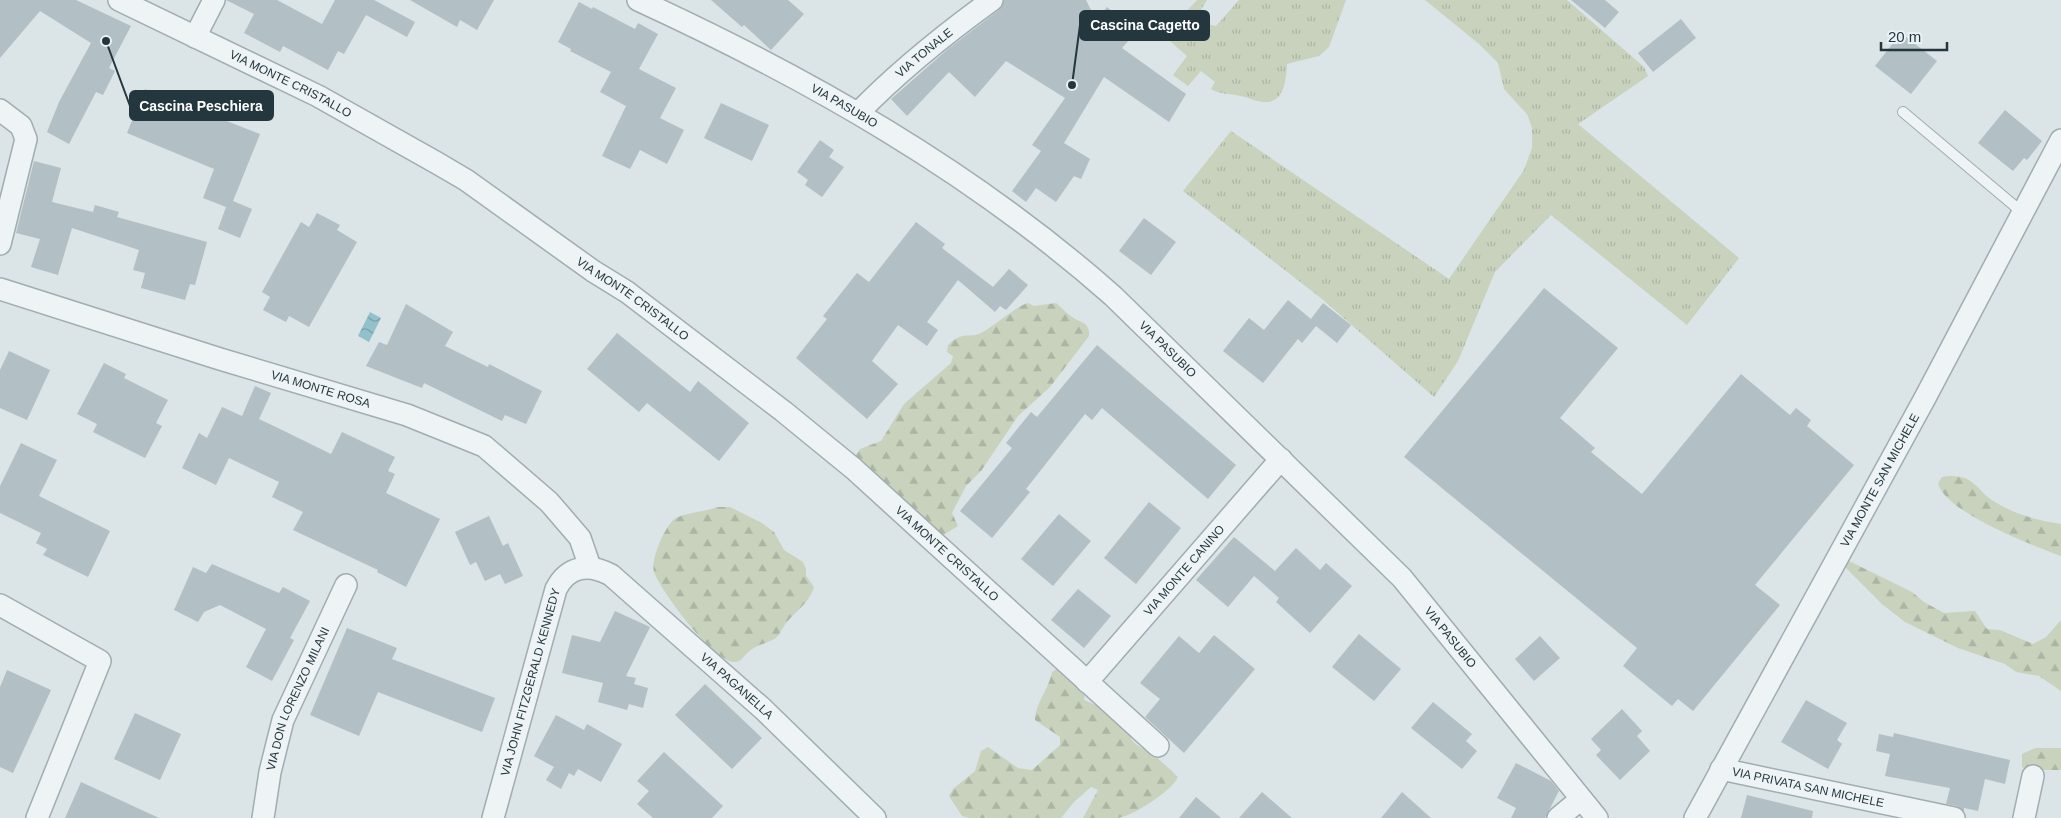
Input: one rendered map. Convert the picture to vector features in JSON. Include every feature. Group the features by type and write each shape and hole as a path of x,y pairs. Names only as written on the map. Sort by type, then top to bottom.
{"street":[{"name":"VIA MONTE CRISTALLO","path":"119,0 318,96 437,163 466,180 592,271 627,292 783,411 854,469 1158,746"},
{"path":"195,37 214,0"},
{"name":"VIA PASUBIO","path":"638,0 859,112 1017,218 1070,258 1113,296 1402,578 1597,818"},
{"name":"VIA TONALE","path":"859,112 883,88 992,0"},
{"path":"0,110 21,126 26,139 0,244"},
{"name":"VIA MONTE SAN MICHELE","path":"1695,818 1925,398 2061,140"},
{"name":"VIA MONTE ROSA","path":"0,289 220,359 407,415 484,446 549,502 580,538 590,567"},
{"name":"VIA MONTE CANINO","path":"1087,682 1281,459"},
{"name":"VIA JOHN FITZGERALD KENNEDY","path":"493,818 556,589 561,578 569,571 590,567"},
{"name":"VIA PAGANELLA","path":"590,567 611,575 762,709 875,818"},
{"name":"VIA DON LORENZO MILANI","path":"263,818 270,772 283,720 346,585"},
{"path":"0,604 100,661 37,818"},
{"name":"VIA PRIVATA SAN MICHELE","path":"1720,770 1954,818"},
{"path":"2024,818 2033,776"},
{"path":"1558,818 1581,799"}],"lane":[{"path":"1903,112 2023,213"}],"green space":[{"path":"1197,0 1207,0 1199,13 1202,23 1216,26 1239,0 1346,0 1329,47 1319,56 1287,64 1285,82 1278,98 1273,101 1264,102 1215,91 1211,89 1215,82 1201,71 1188,86 1173,75 1187,56 1164,36"},
{"path":"1425,0 1567,0 1644,67 1648,76 1578,124 1739,258 1687,325 1551,215 1495,272 1458,361 1434,397 1322,299 1183,191 1231,131 1449,279 1524,170 1532,148 1532,128 1527,114 1504,89 1498,63 1479,44"},
{"path":"1028,303 1034,306 1056,303 1075,319 1086,325 1089,336 1050,387 1018,416 981,471 966,486 952,513 958,526 940,537 858,469 856,455 860,449 881,441 904,404 951,363 953,356 947,352 948,345 959,337 983,332 1019,307"},
{"path":"1942,477 1965,478 1975,484 1995,502 2019,514 2061,524 2061,556 1992,527 1956,505 1944,494 1938,483"},
{"path":"717,507 730,507 762,523 774,532 784,550 803,562 806,576 814,587 812,593 778,636 754,648 736,662 724,658 700,637 677,609 659,582 653,566 664,534 672,521 680,516"},
{"path":"1849,561 1912,592 1924,602 1944,613 1975,611 1987,629 2000,630 2033,644 2046,637 2061,620 2061,691 2039,676 2016,672 2005,664 1958,648 1905,622 1882,604 1845,567"},
{"path":"1065,664 1087,682 1084,700 1131,720 1130,733 1135,744 1157,758 1178,777 1174,783 1151,802 1133,813 1118,818 1083,818 1098,790 1091,787 1074,802 1061,818 969,818 962,816 949,796 953,789 975,771 981,751 988,747 1018,768 1032,770 1060,745 1060,737 1035,720 1037,708 1052,672"},
{"path":"2035,748 2061,748 2061,770 2029,770 2022,767 2022,754"}],"water":[{"path":"370,312 381,318 369,342 358,336"}],"building":[{"path":"0,0 76,0 131,26 109,68 115,71 103,95 96,92 69,144 47,132 59,102 91,43 40,11 0,58"},
{"path":"226,0 277,0 322,24 335,0 374,0 415,22 407,37 366,15 344,54 338,51 328,70 283,46 280,52 244,33 254,14"},
{"path":"410,0 494,0 477,30 460,20 457,27"},
{"path":"711,0 788,0 804,14 771,50 744,25 742,27"},
{"path":"1004,0 1086,0 1096,20 1107,7 1136,32 1122,48 1186,94 1169,122 1104,77 1064,143 1090,159 1081,179 1074,176 1056,202 1036,188 1026,202 1012,191 1041,151 1032,145 1065,98 1006,61 975,97 949,72 907,116 891,99 948,49 999,10"},
{"path":"1571,0 1605,0 1619,12 1605,28"},
{"path":"579,2 592,9 593,7 635,29 638,23 658,34 639,69 676,88 660,118 684,130 667,164 640,150 630,169 602,156 626,106 600,92 611,72 570,51 571,49 558,42"},
{"path":"1681,19 1696,38 1653,72 1638,53"},
{"path":"1901,33 1937,61 1911,94 1875,66"},
{"path":"145,89 260,134 233,201 252,209 240,238 218,229 226,207 203,198 214,169 127,133"},
{"path":"721,103 769,125 752,161 704,138"},
{"path":"2005,110 2042,141 2027,160 2024,158 2013,171 1978,143"},
{"path":"820,140 834,150 829,157 844,167 822,197 805,185 808,180 797,172"},
{"path":"34,161 61,168 52,202 93,212 95,205 119,212 117,217 207,242 195,285 190,284 185,300 141,288 145,273 133,270 139,250 72,228 58,275 31,267 40,239 16,233"},
{"path":"317,213 340,225 337,230 357,242 309,327 289,316 286,322 263,310 270,297 262,292 301,222 309,227"},
{"path":"1144,218 1176,242 1151,275 1119,251"},
{"path":"916,222 945,244 942,248 993,287 1009,269 1028,285 1006,310 1000,306 995,312 958,280 927,322 938,330 927,346 898,325 872,361 898,384 867,419 796,358 827,319 823,316 857,273 869,282"},
{"path":"1544,288 1618,348 1560,418 1595,448 1591,452 1642,494 1741,374 1790,415 1796,408 1811,420 1807,426 1854,465 1755,585 1780,605 1693,711 1678,699 1672,706 1623,666 1637,648 1404,457"},
{"path":"1288,300 1311,319 1323,303 1351,325 1337,343 1316,326 1302,343 1298,339 1263,383 1223,351 1249,318 1264,330"},
{"path":"406,304 453,332 445,346 488,367 489,364 542,391 526,424 505,415 502,421 424,383 422,388 366,366 379,342 387,345"},
{"path":"617,333 690,392 698,381 749,423 719,461 647,403 639,412 587,369"},
{"path":"1097,345 1236,465 1208,499 1102,408 1092,420 1085,414 1026,489 1030,492 992,538 960,511 1012,448 1006,443 1031,412 1037,417"},
{"path":"9,351 50,370 27,420 0,408 0,370"},
{"path":"104,363 126,374 124,378 168,400 156,423 162,426 145,458 93,432 97,424 77,414"},
{"path":"255,386 271,393 259,419 331,454 342,432 395,457 388,471 395,474 386,493 440,519 406,587 377,572 378,570 293,530 303,512 272,497 279,482 229,458 216,485 182,468 199,433 207,438 222,407 242,416"},
{"path":"21,443 57,460 39,496 110,531 88,577 43,555 47,549 36,543 41,533 0,513 0,486"},
{"path":"1149,502 1181,528 1136,584 1104,558"},
{"path":"1059,514 1091,541 1053,586 1021,559"},
{"path":"489,516 503,546 508,543 523,576 505,584 500,574 485,581 476,562 470,565 455,532"},
{"path":"1234,537 1275,571 1296,548 1320,570 1326,563 1352,586 1310,633 1276,602 1279,598 1254,576 1228,607 1196,580"},
{"path":"212,564 279,593 283,587 310,601 290,638 294,640 272,681 246,667 266,629 220,605 204,612 198,622 174,610 193,567 206,573"},
{"path":"1078,589 1111,616 1084,648 1051,620"},
{"path":"615,611 650,627 626,676 636,678 634,684 648,688 643,708 629,704 627,710 598,702 603,683 562,673 572,635 600,642"},
{"path":"347,628 397,648 392,659 495,698 482,732 378,692 359,736 310,715"},
{"path":"1359,634 1401,669 1374,701 1332,667"},
{"path":"1214,635 1255,669 1184,753 1145,717 1160,699 1140,683 1179,636 1199,653"},
{"path":"1540,636 1560,658 1534,681 1515,659"},
{"path":"7,670 51,690 13,773 0,767 0,687"},
{"path":"705,684 762,738 732,769 675,715"},
{"path":"1806,700 1847,723 1837,740 1842,744 1828,769 1781,742"},
{"path":"1433,702 1472,734 1466,741 1477,751 1462,769 1411,728"},
{"path":"1622,709 1642,731 1637,736 1650,751 1620,780 1596,755 1601,750 1591,739"},
{"path":"135,713 181,734 160,780 114,759"},
{"path":"556,715 584,730 587,724 622,744 601,782 578,769 574,776 569,773 561,789 546,780 554,767 534,756"},
{"path":"1894,733 2010,760 2005,784 1985,779 1978,811 1964,808 1964,811 1957,806 1946,804 1950,788 1885,776 1890,754 1876,751 1879,734 1893,737"},
{"path":"664,752 723,806 712,818 653,818 637,804 649,791 637,781"},
{"path":"1516,763 1551,781 1559,791 1545,818 1511,818 1516,808 1497,798"},
{"path":"81,782 159,818 65,818"},
{"path":"1262,792 1292,818 1239,818"},
{"path":"1402,792 1431,818 1381,818"},
{"path":"1747,795 1813,811 1812,818 1741,818"},
{"path":"1196,797 1221,818 1179,818"}],"place":[{"name":"Cascina Peschiera","path":"106,41"},
{"name":"Cascina Cagetto","path":"1072,85"}]}
